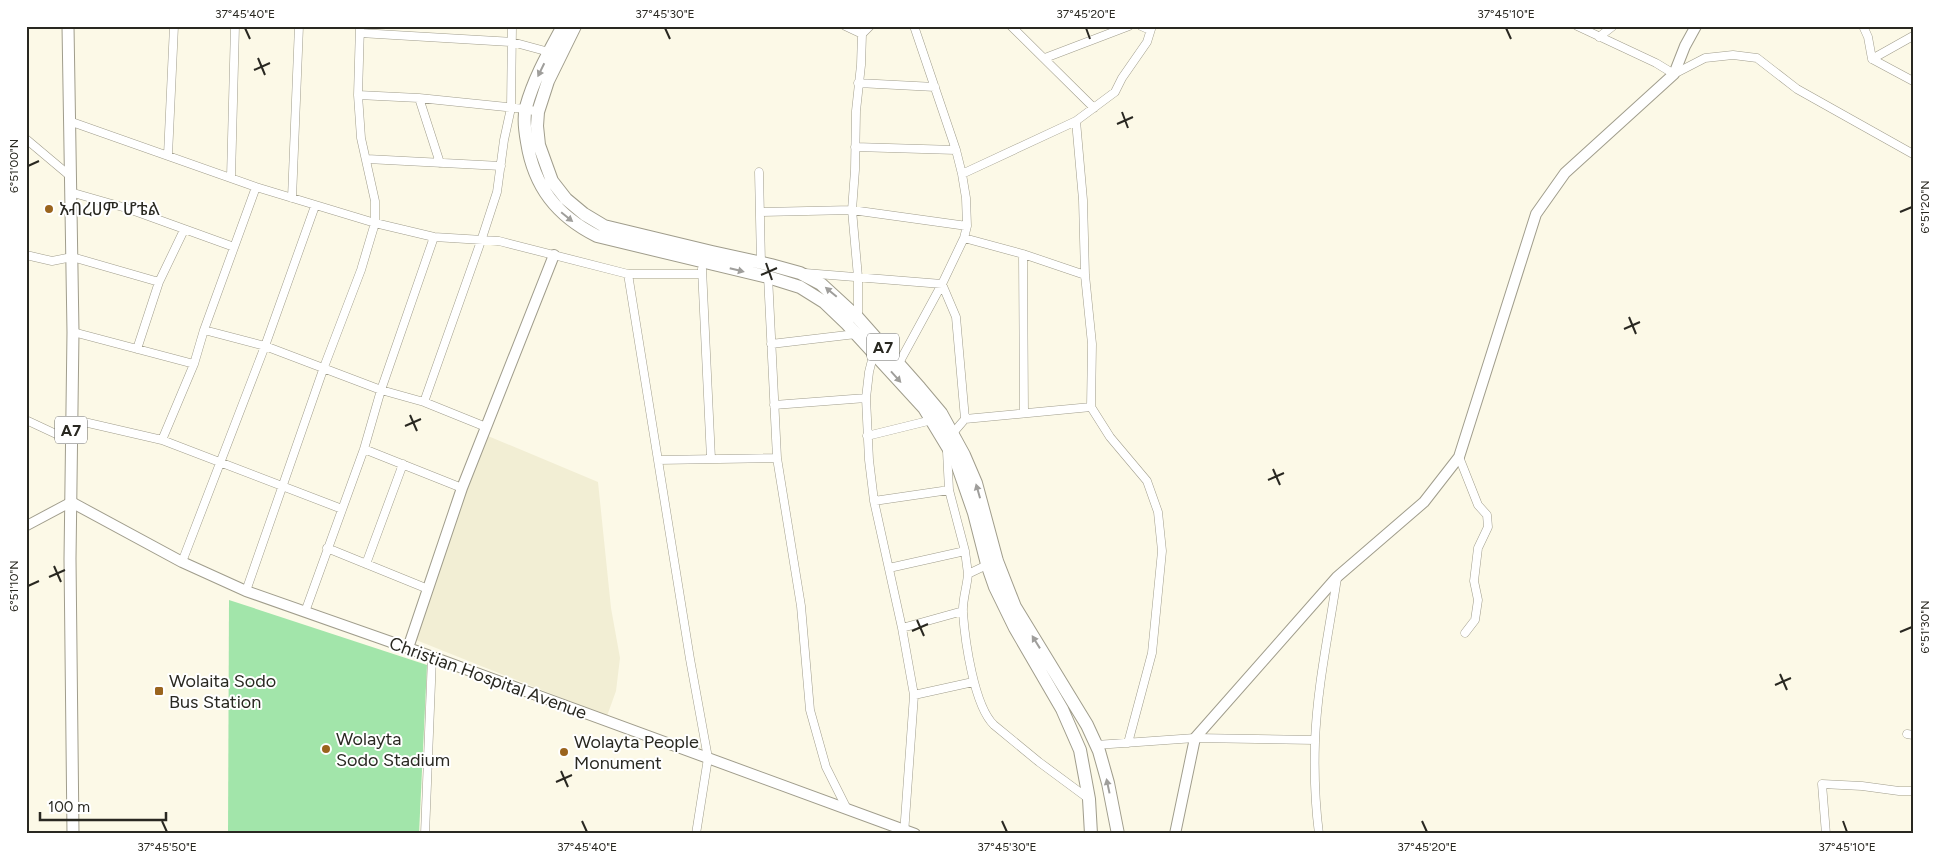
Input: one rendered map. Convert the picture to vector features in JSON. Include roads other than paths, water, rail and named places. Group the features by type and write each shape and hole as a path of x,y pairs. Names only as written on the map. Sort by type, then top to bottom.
{"highway":[{"name":"A7","path":"562,26 536,79 532,111 537,126 539,145 552,181 566,199 584,214 604,226 766,268 800,273 832,293 858,318 878,349 932,420 956,461 964,480 1015,628 1062,709 1080,750 1089,799 1091,834"},
{"name":"A7","path":"575,26 532,111 525,129 533,168 548,197 561,212 580,227 597,236 702,268 766,268 824,302 856,334 898,363 941,413 953,433 976,483 992,563 1015,607 1087,725 1096,745 1108,783 1118,834"}],"main road":[{"name":"A7","path":"68,26 73,332 71,419 73,834"},
{"path":"1175,834 1195,738 1337,577 1424,502 1459,457 1536,214 1565,173 1674,74 1685,46 1696,26"},
{"path":"408,648 462,488 554,255"},
{"name":"Christian Hospital Avenue","path":"71,502 182,562 246,590 847,809 904,832 915,834"}],"street":[{"path":"168,155 174,26"},
{"path":"231,178 236,26"},
{"path":"292,198 299,26"},
{"path":"424,402 481,241 496,192 511,108 512,26"},
{"path":"845,26 862,34"},
{"path":"858,318 858,277 852,210 862,34 870,26"},
{"path":"898,363 942,284 964,238 966,226 966,198 956,150 914,26"},
{"path":"1011,26 1094,108"},
{"path":"1045,58 1129,26"},
{"path":"962,174 1076,121 1115,92 1122,78 1147,42 1151,28 1141,26"},
{"path":"1577,26 1656,62 1674,74 1705,58 1733,55 1757,58 1797,89 1913,154"},
{"path":"1599,36 1613,26"},
{"path":"1863,26 1868,37 1872,59"},
{"path":"246,590 324,367 361,270 374,223 375,201 361,138 358,95 360,30 512,42 549,52"},
{"path":"1872,59 1913,36"},
{"path":"1872,59 1913,81"},
{"path":"858,83 935,88"},
{"path":"358,95 419,98 532,111"},
{"path":"419,98 440,163"},
{"path":"69,121 315,206 374,223 434,237 499,241 628,274 702,268 711,459"},
{"path":"1076,121 1083,200 1085,275 1092,344 1091,407 1110,437 1147,482 1158,512 1162,551 1152,653 1128,743"},
{"path":"26,139 70,176"},
{"path":"855,147 956,150"},
{"path":"367,159 501,166"},
{"path":"759,172 760,212 766,268 777,458 801,606 810,710 826,767 847,809"},
{"path":"162,440 194,364 204,330 256,187"},
{"path":"70,192 126,208 234,247"},
{"path":"182,562 265,346 315,206"},
{"path":"760,212 852,210 966,226"},
{"path":"137,349 160,282 184,230"},
{"path":"305,612 364,449 381,390 434,237"},
{"path":"964,238 1023,254 1085,275"},
{"path":"1023,254 1024,413"},
{"path":"26,255 52,261 72,257 160,282"},
{"path":"800,273 942,284"},
{"path":"628,274 690,659 708,758 696,834"},
{"path":"942,284 956,317 965,419"},
{"path":"204,330 265,346 381,390 424,402 486,427"},
{"path":"73,332 194,364"},
{"path":"771,344 856,334"},
{"path":"878,349 869,372 866,398 867,436 874,501 902,628 914,695 904,832"},
{"path":"774,405 866,398"},
{"path":"953,433 965,419 1091,407"},
{"path":"71,419 162,440 342,509"},
{"path":"26,420 71,441"},
{"path":"867,436 932,420"},
{"path":"947,445 949,490 968,574 962,611 974,682 990,721 1089,799"},
{"path":"364,449 462,488"},
{"path":"1459,457 1478,505 1487,515 1488,527 1478,548 1474,581 1478,600 1475,620 1465,633"},
{"path":"658,460 777,458"},
{"path":"366,564 403,464"},
{"path":"874,501 949,490"},
{"path":"26,526 71,502"},
{"path":"327,548 428,589"},
{"path":"889,568 964,551"},
{"path":"968,574 992,563"},
{"path":"1319,834 1315,797 1315,740 1337,577"},
{"path":"902,628 962,611"},
{"path":"425,834 432,657"},
{"path":"914,695 974,682"},
{"path":"1096,745 1195,738 1315,740"},
{"path":"1826,834 1822,784 1862,786 1899,791 1913,790"}],"place":[{"name":"አብረሀም ሆቴል","path":"49,209"},
{"name":"Wolaita Sodo Bus Station","path":"159,691"},
{"name":"Wolayta Sodo Stadium","path":"326,749"},
{"name":"Wolayta People Monument","path":"564,752"}]}
